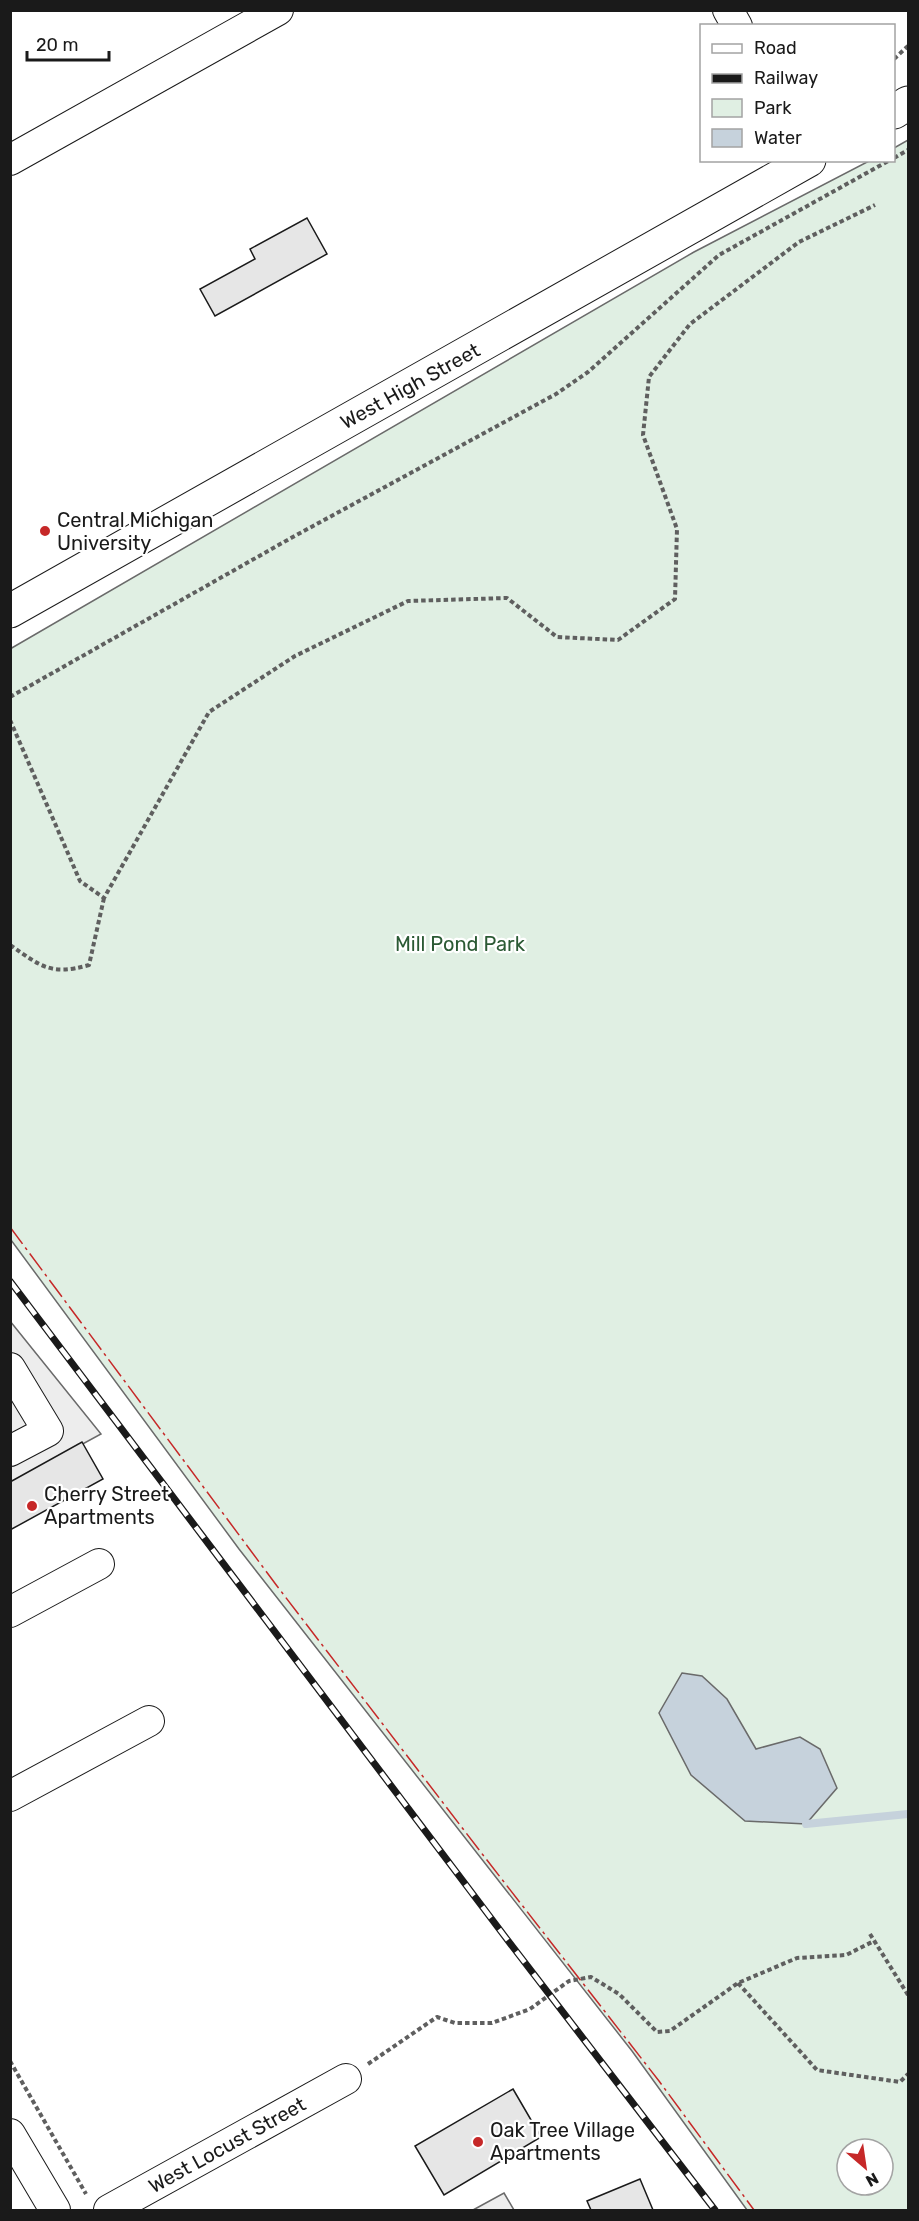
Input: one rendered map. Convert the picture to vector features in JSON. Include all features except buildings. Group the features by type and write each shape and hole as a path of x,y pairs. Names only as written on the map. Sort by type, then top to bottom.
{"main road":[{"path":"895,111 909,103"},
{"name":"West High Street","path":"10,611 805,162"}],"street":[{"path":"728,10 736,24"},
{"path":"10,160 260,15"},
{"path":"10,1368 48,1431 10,1451"},
{"path":"10,1612 99,1564"},
{"path":"10,1796 149,1721"},
{"name":"West Locust Street","path":"99,2206 346,2079"},
{"path":"10,2134 55,2211"}],"path":[{"path":"895,58 909,46"},
{"path":"895,157 909,150"},
{"path":"10,697 291,538 556,394 588,372 719,255 886,162"},
{"path":"10,945 40,965 67,971 89,965 104,898 209,712 295,656 408,601 507,598 557,637 618,640 675,599 677,529 644,435 650,377 690,324 800,242 875,205"},
{"path":"10,720 80,881 104,898"},
{"path":"870,1934 909,1995"},
{"path":"346,2079 437,2017 455,2023 492,2023 530,2009 569,1981 591,1977 619,1994 657,2032 670,2031 738,1983 797,1958 846,1955 874,1941"},
{"path":"738,1983 817,2070 909,2082"},
{"path":"10,2061 99,2206"},
{"path":"900,2082 909,2074"}],"green space":[{"name":"Mill Pond Park","path":"908,140 908,2210 747,2210 632,2051 239,1549 11,1240 10,649 694,252 867,162 895,162 895,147"}],"shaded area":[{"path":"10,1321 101,1434 11,1483 10,1483"},
{"path":"504,2193 514,2210 473,2210"}],"water":[{"path":"682,1673 702,1676 727,1699 756,1749 800,1737 820,1749 837,1788 806,1824 745,1821 691,1775 659,1713"}],"waterway":[{"path":"806,1824 908,1814"}],"railway":[{"path":"10,1281 506,1938 715,2210"}],"power":[{"path":"10,1227 277,1586 659,2081 754,2210"}],"place":[{"name":"Central Michigan University","path":"45,531"},
{"name":"Cherry Street Apartments","path":"32,1506"},
{"name":"Oak Tree Village Apartments","path":"478,2142"}]}
